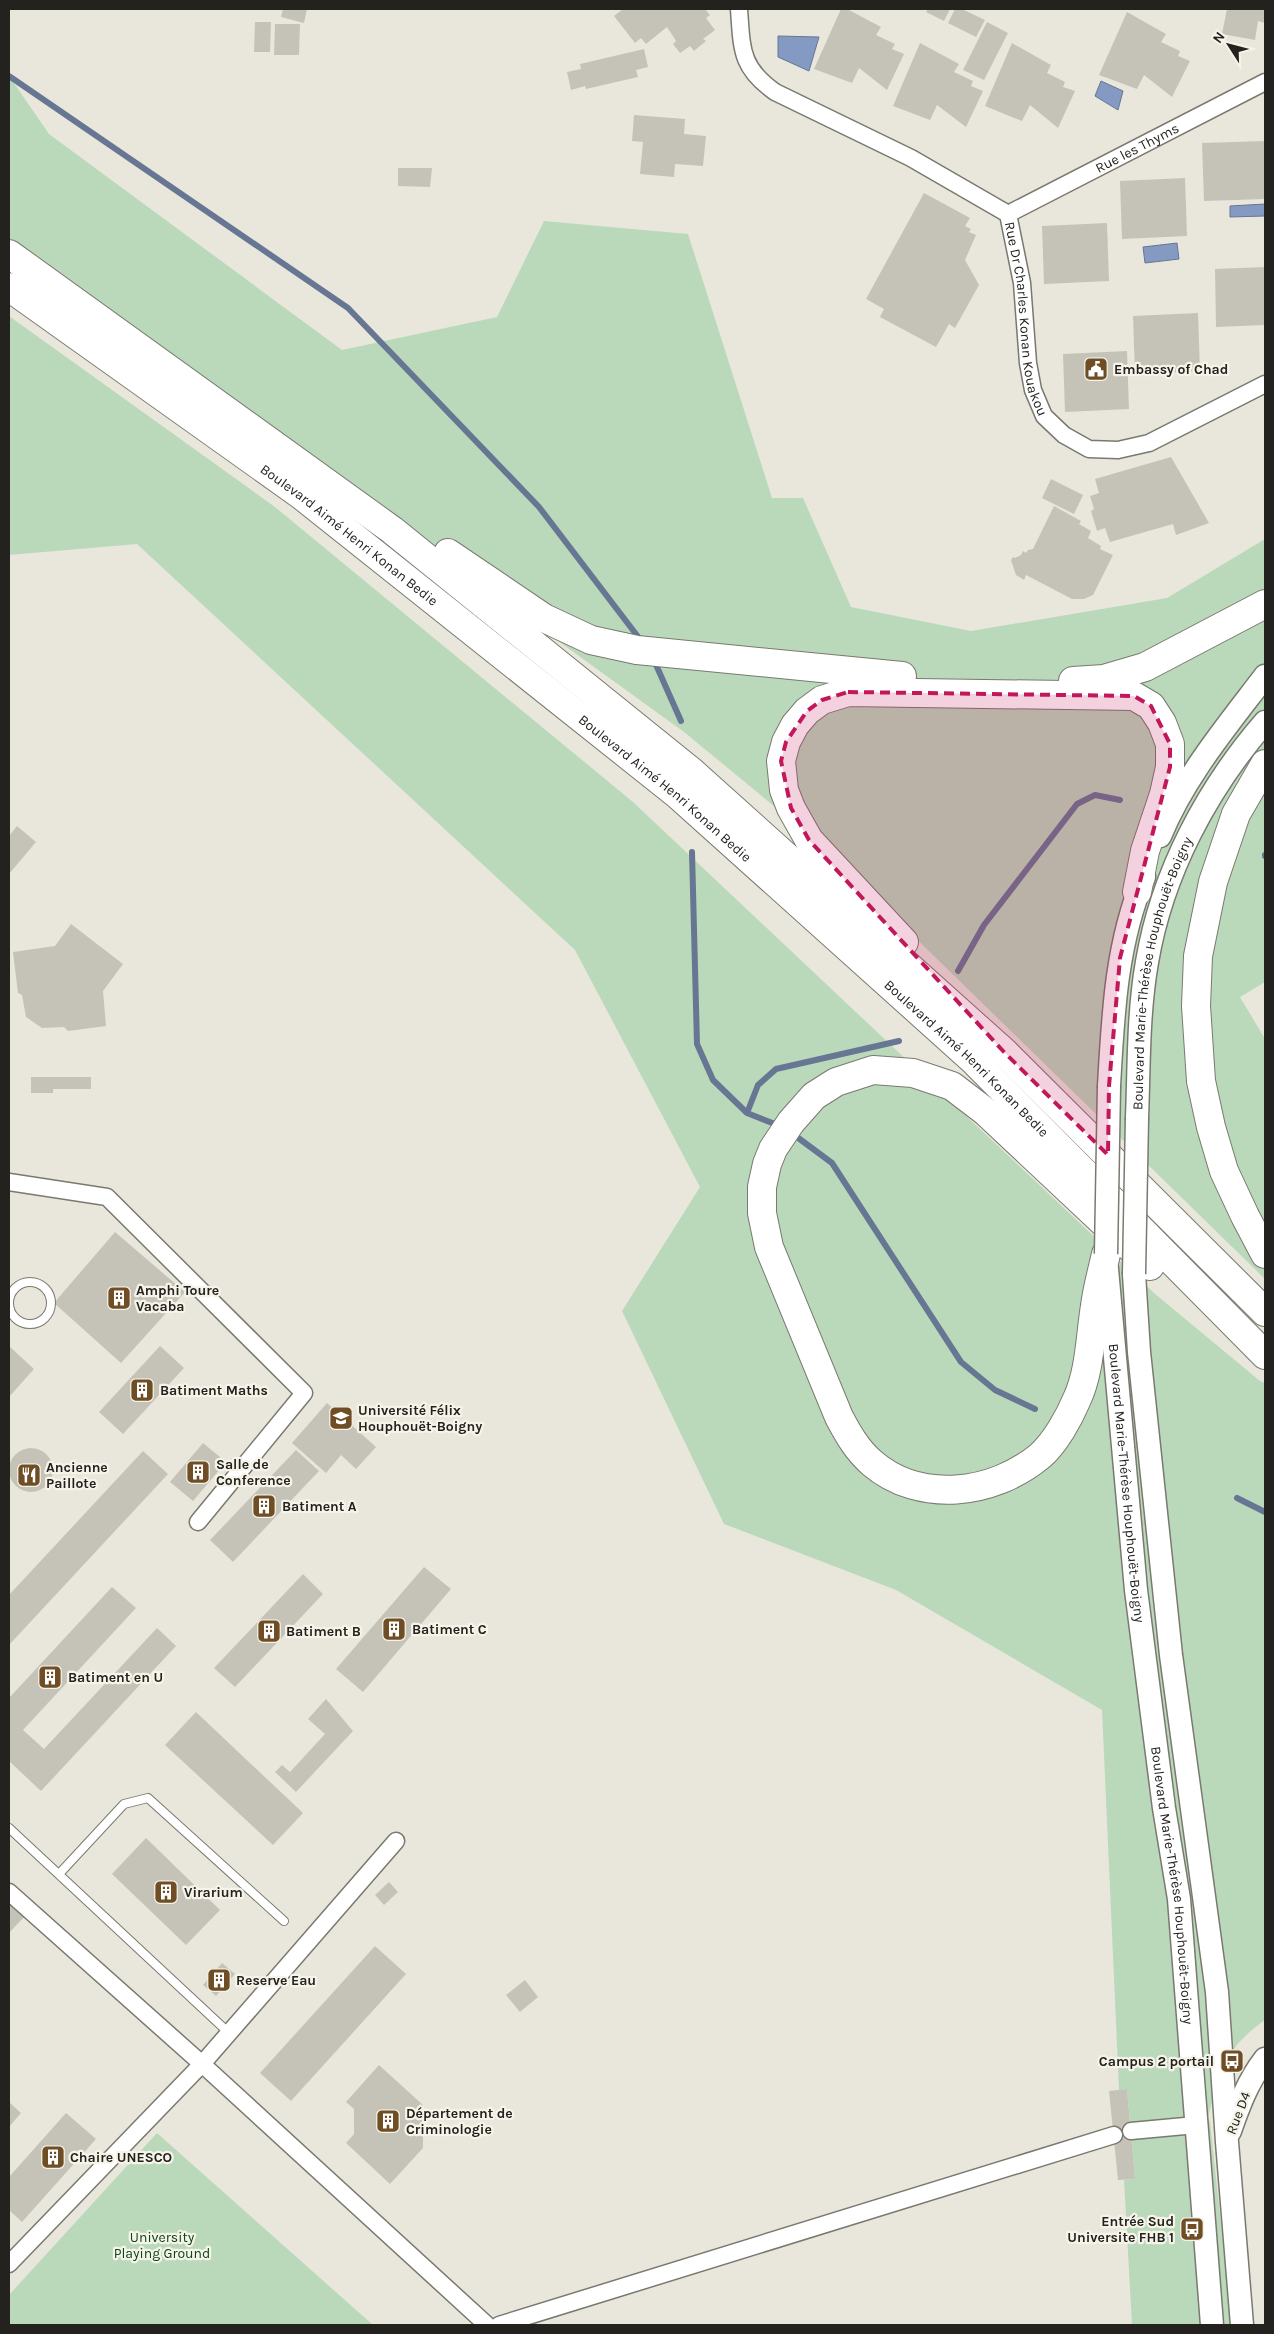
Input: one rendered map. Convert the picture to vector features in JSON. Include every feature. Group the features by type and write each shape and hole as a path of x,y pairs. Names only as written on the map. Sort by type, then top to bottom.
{"highway":[{"name":"Boulevard Aimé Henri Konan Bedie","path":"9,254 392,530 648,737 726,835 972,1059 1265,1355"},
{"name":"Boulevard Aimé Henri Konan Bedie","path":"9,287 300,495 685,783 1004,1052 1265,1312"},
{"path":"392,530 419,536 443,549 544,618 592,640 637,650 679,655 920,678 1059,682 1104,679 1145,667 1265,604"},
{"path":"1004,1052 809,840 790,808 784,790 781,761 786,742 795,725 807,711 822,700 848,692 1134,696 1151,706 1162,723 1170,744 1170,767 1166,785 1145,851 1137,892"},
{"path":"1265,764 1236,814 1213,882 1198,956 1196,1006 1202,1082 1211,1126 1224,1171 1265,1254"},
{"path":"1106,1254 1095,1306 1085,1374 1078,1399 1056,1436 1040,1456 1015,1472 987,1486 952,1490 924,1489 896,1479 872,1463 852,1442 839,1417 769,1247 762,1213 762,1187 767,1164 786,1129 814,1096 836,1082 873,1070 913,1073 952,1086 986,1112 1230,1342 1265,1371"}],"main road":[{"name":"Boulevard Marie-Thérèse Houphouët-Boigny","path":"1212,2325 1179,1899 1164,1808 1136,1590 1106,1254 1109,1086 1115,992 1120,958 1137,892 1167,821 1198,768 1228,723 1265,676"},
{"name":"Boulevard Marie-Thérèse Houphouët-Boigny","path":"1242,2325 1217,1992 1171,1655 1139,1352 1134,1274 1140,1028 1146,962 1157,915 1169,879 1201,812 1248,742 1265,722"},
{"name":"Rue D4","path":"1227,2142 1240,2100 1256,2070 1265,2059"}],"street":[{"name":"Rue Dr Charles Konan Kouakou","path":"739,9 745,60 758,80 775,92 920,163 1008,214 1022,283 1028,362 1033,390 1044,416 1064,435 1088,450 1118,450 1149,443 1265,384"},
{"name":"Rue les Thyms","path":"1008,214 1265,82"},
{"path":"9,1182 107,1197 304,1393 198,1522"},
{"path":"9,2264 202,2064 396,1840"},
{"path":"9,1892 202,2064 487,2325"},
{"path":"1131,2132 1196,2125"},
{"path":"499,2325 1114,2135"}],"lane":[{"path":"30,1282 38,1283 45,1287 52,1302 46,1318 31,1325 15,1318 9,1304 10,1296 15,1288 30,1282"},
{"path":"9,1325 15,1318"},
{"path":"59,1874 124,1804 148,1798 284,1921"},
{"path":"9,1828 229,2033"}],"highlighted area":[{"path":"848,692 1134,696 1151,706 1170,744 1170,767 1120,958 1109,1086 1108,1155 1004,1052 809,840 791,808 781,761 786,742 807,711 822,700"}],"green space":[{"path":"9,76 49,134 342,350 497,317 544,221 688,234 772,498 803,498 851,607 971,631 1167,598 1265,539 1265,982 1240,997 1265,1039 1265,1279 814,839 684,732 9,244"},
{"path":"9,316 275,507 633,802 1154,1293 1260,1381 1265,1383 1265,2020 1251,2031 1232,2051 1221,2074 1208,2117 1232,2325 1132,2325 1124,2180 1135,2179 1127,2089 1119,2090 1102,1710 896,1590 724,1524 622,1311 700,1187 575,950 137,544 9,555"},
{"name":"University Playing Ground","path":"157,2133 373,2325 9,2325 9,2295"}],"water":[{"path":"778,36 819,37 809,71 778,57"},
{"path":"1101,81 1123,91 1118,110 1095,96"},
{"path":"1265,204 1265,216 1230,217 1230,206"},
{"path":"1177,243 1179,259 1145,263 1143,247"}],"building":[{"path":"283,9 307,9 304,23 281,17"},
{"path":"623,9 705,9 710,15 706,18 715,30 703,39 706,41 694,51 690,46 680,53 673,44 676,41 667,27 646,44 641,38 635,43 614,16"},
{"path":"841,9 847,9 881,27 876,35 895,44 892,49 904,54 887,90 859,68 852,83 814,69"},
{"path":"928,9 950,9 944,21 926,12"},
{"path":"955,9 962,9 985,20 976,37 948,23"},
{"path":"1227,9 1265,9 1265,23 1258,21 1255,40 1222,34"},
{"path":"1127,12 1166,34 1161,42 1180,51 1178,56 1190,61 1172,97 1144,75 1137,89 1099,75"},
{"path":"255,22 271,22 270,52 254,52"},
{"path":"987,22 1008,33 984,80 963,70"},
{"path":"275,24 300,24 299,55 274,55"},
{"path":"920,43 959,64 954,72 973,81 971,86 983,91 966,127 937,105 930,120 893,106"},
{"path":"1012,43 1051,65 1047,73 1065,82 1063,87 1075,91 1058,128 1030,105 1022,121 985,106"},
{"path":"644,49 648,67 636,70 638,77 586,89 585,86 571,90 567,72 581,69 580,64"},
{"path":"634,115 685,119 684,134 706,136 703,166 675,164 674,177 640,174 643,142 632,141"},
{"path":"1265,141 1265,199 1204,201 1202,143"},
{"path":"398,168 432,168 430,187 398,186"},
{"path":"1185,178 1187,236 1122,239 1120,181"},
{"path":"924,193 970,218 965,226 971,229 969,232 976,235 965,260 979,285 955,328 949,324 936,347 880,317 884,309 866,299"},
{"path":"1107,223 1109,281 1044,284 1042,226"},
{"path":"1265,267 1265,325 1216,327 1215,269"},
{"path":"1198,313 1200,371 1135,374 1133,316"},
{"path":"1127,351 1129,409 1065,412 1063,354"},
{"path":"1171,457 1209,523 1176,535 1173,524 1110,542 1105,528 1097,531 1091,511 1094,509 1090,496 1099,493 1095,479"},
{"path":"1051,479 1083,495 1074,514 1042,498"},
{"path":"1054,506 1081,521 1079,524 1091,531 1088,538 1101,546 1100,549 1113,555 1093,595 1084,599 1072,599 1026,575 1024,580 1016,575 1011,560 1013,557 1021,555 1023,551 1026,553 1028,550 1033,549"},
{"path":"17,826 36,842 9,874 9,836"},
{"path":"71,924 123,964 103,991 106,1026 68,1031 64,1027 42,1028 26,1017 22,995 18,993 13,952 55,946"},
{"path":"31,1077 91,1077 91,1089 53,1089 53,1093 31,1093"},
{"name":"Amphi Toure Vacaba","path":"115,1232 185,1292 121,1363 54,1303"},
{"path":"9,1346 34,1369 9,1397"},
{"name":"Batiment Maths","path":"160,1346 184,1368 123,1434 99,1412"},
{"path":"327,1403 376,1447 356,1469 341,1455 326,1473 292,1443"},
{"name":"Salle de Conference","path":"203,1443 226,1462 193,1501 170,1482"},
{"path":"35,1448 47,1454 52,1461 52,1479 47,1486 40,1491 27,1492 19,1489 12,1482 9,1466 12,1458 19,1451"},
{"name":"Batiment A","path":"296,1450 319,1471 233,1562 210,1540"},
{"path":"143,1451 168,1474 9,1645 9,1595"},
{"name":"Batiment C","path":"424,1567 451,1589 363,1692 336,1669"},
{"name":"Batiment B","path":"303,1574 323,1594 235,1687 214,1668"},
{"name":"Batiment en U","path":"112,1587 136,1608 23,1730 44,1749 157,1628 176,1646 41,1791 9,1761 9,1698"},
{"path":"326,1699 353,1731 296,1792 275,1772 282,1765 290,1772 325,1734 308,1719"},
{"path":"196,1712 303,1813 273,1845 165,1745"},
{"name":"Virarium","path":"146,1838 220,1910 186,1945 112,1874"},
{"path":"389,1882 398,1892 384,1905 375,1895"},
{"path":"9,1901 25,1916 9,1933"},
{"path":"375,1946 406,1974 291,2101 260,2073"},
{"name":"Reserve Eau","path":"222,1963 235,1974 216,1996 203,1985"},
{"path":"525,1980 538,1997 520,2012 506,1995"},
{"name":"Département de Criminologie","path":"379,2065 423,2105 423,2148 390,2184 346,2143 354,2134 354,2109 346,2102"},
{"path":"1127,2089 1135,2179 1118,2180 1109,2091"},
{"path":"9,2102 21,2113 9,2127"},
{"name":"Chaire UNESCO","path":"66,2113 96,2139 22,2222 9,2210 9,2177"}],"waterway":[{"path":"9,76 348,308 539,507 642,642"},
{"path":"653,658 681,721"},
{"path":"958,971 984,925 1077,804 1095,795 1120,800"},
{"path":"692,852 697,1044 713,1080 747,1113 780,1126"},
{"path":"747,1113 758,1085 776,1069 899,1041"},
{"path":"797,1137 832,1163 961,1362 995,1390 1035,1409"},
{"path":"1237,1498 1265,1512"}],"place":[{"name":"Embassy of Chad","path":"1096,369"},
{"name":"Amphi Toure Vacaba","path":"119,1298"},
{"name":"Batiment Maths","path":"142,1390"},
{"name":"Université Félix Houphouët-Boigny","path":"341,1418"},
{"name":"Salle de Conference","path":"198,1472"},
{"name":"Ancienne Paillote","path":"29,1475"},
{"name":"Batiment A","path":"264,1506"},
{"name":"Batiment C","path":"394,1629"},
{"name":"Batiment B","path":"269,1631"},
{"name":"Batiment en U","path":"50,1677"},
{"name":"Virarium","path":"166,1892"},
{"name":"Reserve Eau","path":"219,1980"},
{"name":"Campus 2 portail","path":"1232,2061"},
{"name":"Département de Criminologie","path":"388,2121"},
{"name":"Chaire UNESCO","path":"53,2157"},
{"name":"Entrée Sud Universite FHB 1","path":"1192,2229"}]}
